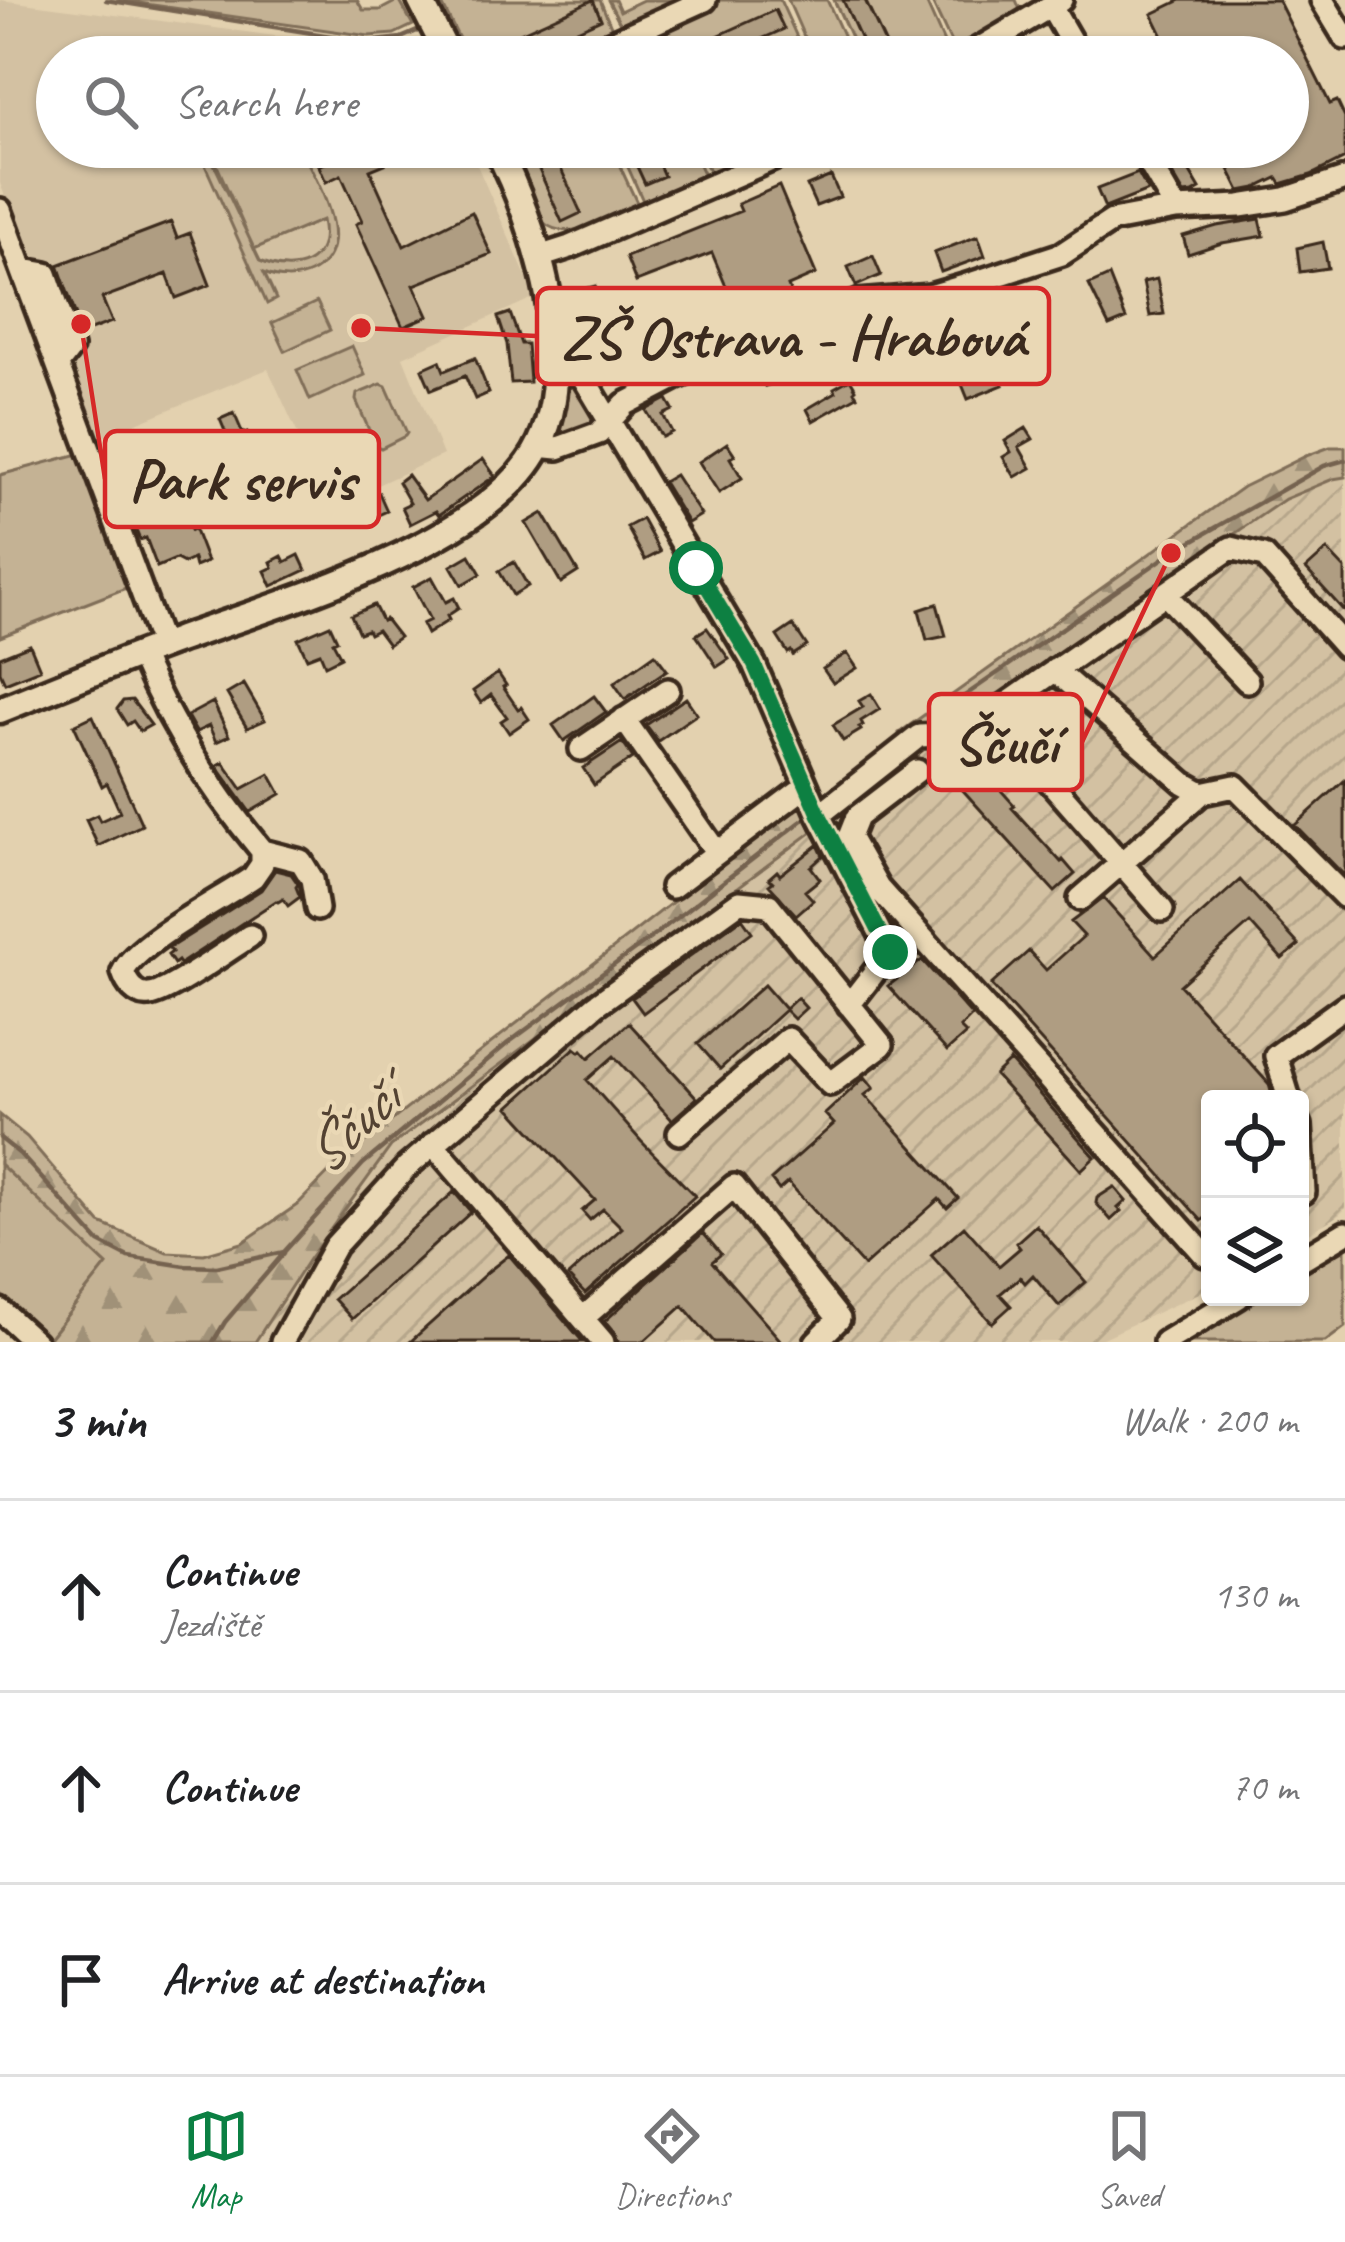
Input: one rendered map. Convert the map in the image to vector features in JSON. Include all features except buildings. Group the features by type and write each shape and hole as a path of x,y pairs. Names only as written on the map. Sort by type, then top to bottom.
{"main road":[{"path":"0,710 356,575 415,548 492,500 523,471 547,425 554,345 539,257 505,168"}],"street":[{"path":"625,36 705,0"},
{"path":"1322,0 1345,38"},
{"path":"1000,36 1056,3 1071,36"},
{"path":"539,257 752,168"},
{"path":"1152,168 1176,209"},
{"path":"538,446 558,448 599,434 626,404 675,378 858,302 947,291 1062,254 1112,221 1176,209 1285,200 1345,179"},
{"path":"0,210 58,364 151,650 154,689 208,781 262,851 262,864 254,877 135,956 123,972 126,982 138,994 149,996 250,935"},
{"path":"554,345 568,350 754,664 819,814 890,952 849,1004"},
{"path":"819,814 919,736 964,734 1231,548 1264,556 1345,647"},
{"path":"1166,596 1247,681"},
{"path":"1054,670 1184,783 1202,793"},
{"path":"581,749 668,690"},
{"path":"992,714 1162,910"},
{"path":"624,719 717,853"},
{"path":"917,771 857,817 849,837 878,888 1201,1251"},
{"path":"672,887 806,786"},
{"path":"1080,899 1202,793 1235,786 1345,897"},
{"path":"262,851 301,861 308,868 317,909"},
{"path":"290,1337 335,1246 406,1167 596,1005 739,902 769,905 882,1045 830,1084 788,1039 679,1133"},
{"path":"1286,1090 1276,1057 1345,1006"},
{"path":"433,1144 603,1342"},
{"path":"583,1318 734,1186 839,1319 816,1342"},
{"path":"1309,1255 1345,1233"},
{"path":"1165,1342 1224,1306"},
{"path":"0,1310 35,1342"}],"shaded area":[{"path":"0,0 276,36 36,36 36,168 478,168 535,297 403,357 443,455 331,506 268,369 95,440 0,183"},
{"path":"1345,477 1345,1209 1339,1215 1309,1233 1309,1090 1201,1090 1201,1292 1094,1342 230,1342 353,1174 958,724 1285,499"}],"green space":[{"path":"118,0 357,0 363,10 380,10 399,0 413,25 394,34 369,36"},
{"path":"440,0 600,0 613,31 622,27 608,0 615,0 620,11 643,0 780,0 796,36 651,35 458,36"},
{"path":"788,0 827,0 843,36 804,36"},
{"path":"834,0 925,0 941,36 850,36"},
{"path":"931,0 1016,0 1021,12 980,36 948,36"},
{"path":"206,168 216,168 250,239 218,168 310,168 324,195 333,232 325,262 299,277 264,273 276,299 267,304","holes":["322,220 321,247 308,263 286,267 260,261 254,249"]},
{"path":"520,168 621,168 638,205 577,230 565,231 543,222"},
{"path":"628,168 700,168 705,178 644,203"},
{"path":"317,302 330,330 285,351 272,323"},
{"path":"352,346 365,375 310,400 297,370"},
{"path":"567,366 600,425 564,439 554,437"},
{"path":"381,384 407,433 381,448 356,400 357,394"},
{"path":"1330,447 1345,447 1345,477 1285,499 958,724 900,737 899,733 1243,487"},
{"path":"86,452 131,586 0,637 0,475"},
{"path":"800,803 812,832 391,1146 255,1342 46,1342 107,1265 0,1164 0,1115 27,1137 100,1223 167,1252 204,1254 242,1243 297,1205 341,1160"},
{"path":"0,1164 107,1265 46,1342 0,1301"},
{"path":"1345,1249 1345,1327 1325,1342 1184,1342 1246,1306 1309,1306 1309,1270"}],"waterway":[{"path":"106,0 331,36"},
{"path":"406,36 424,28"},
{"name":"Ščučí","path":"947,708 1171,553 1324,466 1345,460"},
{"name":"Ščučí","path":"0,1138 99,1242 128,1257 217,1267 284,1252 363,1164 508,1043 803,820"},
{"path":"213,1342 284,1253"}],"place":[{"name":"Park servis","path":"81,324"},
{"name":"ZŠ Ostrava - Hrabová","path":"361,328"},
{"name":"Ščučí","path":"1171,553"}],"route":[{"path":"696,568 754,664 819,814 890,952"}]}
